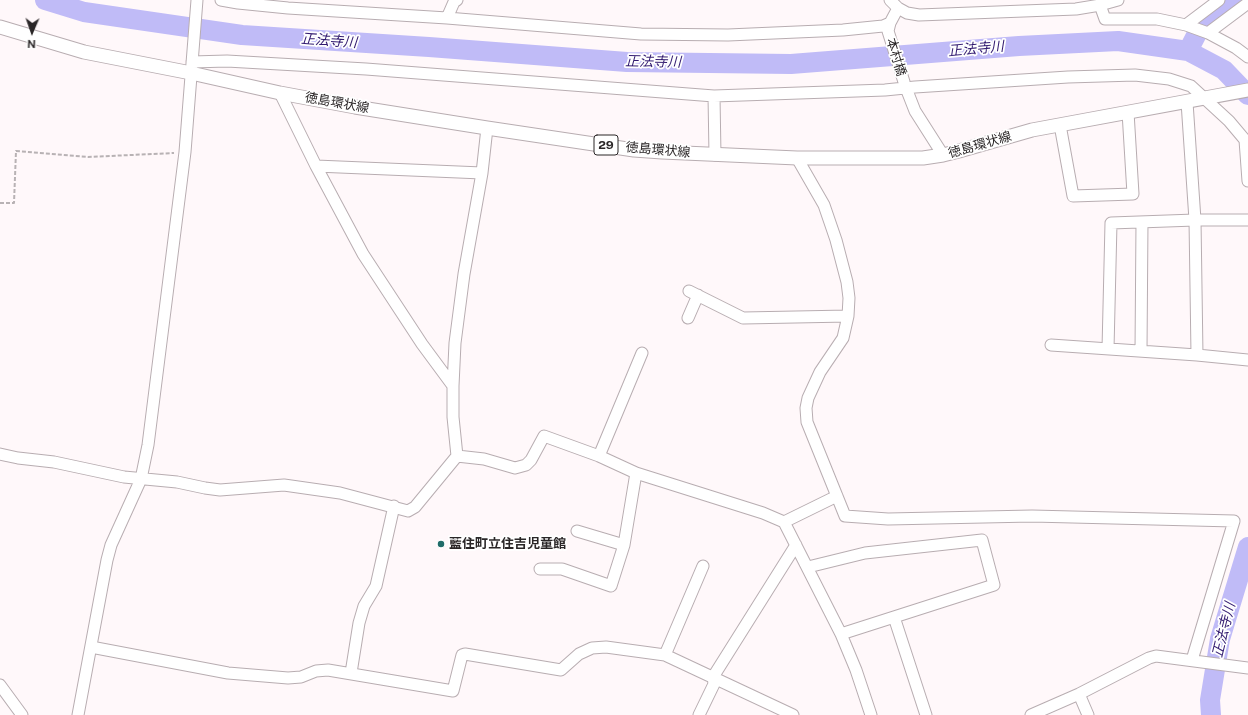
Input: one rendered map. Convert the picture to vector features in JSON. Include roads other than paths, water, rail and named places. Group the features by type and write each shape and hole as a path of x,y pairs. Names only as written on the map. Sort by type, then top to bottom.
{"main road":[{"name":"徳島環状線","path":"0,27 84,52 191,64 280,94 487,128 634,150 715,155 797,158 923,158 943,155 1032,130 1060,124 1248,90"}],"street":[{"path":"221,0 288,8 447,18 641,34 728,35 843,30 883,26 889,27 894,4 907,13 919,15 1054,11 1100,5 1118,0"},
{"path":"447,18 454,2 457,0"},
{"path":"1189,26 1219,0"},
{"path":"78,715 111,545 141,479 148,444 185,152 197,1"},
{"path":"1206,32 1248,3"},
{"path":"1100,5 1105,19 1157,19 1189,26 1206,32 1236,48 1248,57"},
{"name":"本村橋","path":"889,27 905,85 915,111 943,155"},
{"path":"191,64 227,61 366,69 714,96 885,90 905,85 1135,75 1169,79 1191,86 1210,97 1245,140 1248,181"},
{"path":"280,94 363,254 422,344 453,386"},
{"path":"714,96 715,155"},
{"path":"1188,102 1195,220 1197,355"},
{"path":"1060,124 1073,196 1133,194 1128,112"},
{"path":"0,454 18,458 54,462 124,477 177,482 220,490 284,485 340,493 394,506 408,511 415,507 457,456 453,418 455,343 464,274 482,173 487,128"},
{"path":"797,158 824,205 836,240 847,282 849,298 848,316 843,338 820,372 808,398 806,408 807,422 845,516 888,519 1032,516 1234,521 1195,660"},
{"path":"316,166 482,173"},
{"path":"1108,349 1111,223 1248,220"},
{"path":"1141,351 1142,222"},
{"path":"688,318 694,293 743,318 848,316"},
{"path":"1052,345 1248,360"},
{"path":"599,456 642,353"},
{"path":"457,456 484,459 515,468 526,465 532,460 544,436 599,456 636,473 763,513 784,522 841,634 856,670 871,715"},
{"path":"540,568 562,569 611,586 624,545 636,473"},
{"path":"784,522 837,496"},
{"path":"352,673 359,623 364,606 376,586 394,506"},
{"path":"577,531 624,545"},
{"path":"808,568 865,553 982,540 994,585 841,634"},
{"path":"700,715 714,684 713,677 796,545"},
{"path":"665,655 703,566"},
{"path":"894,618 926,715"},
{"path":"91,647 228,673 264,677 301,678 316,671 328,670 453,691 462,656 465,654 561,670 579,654 592,648 606,647 665,655 793,715"},
{"path":"1031,715 1080,694 1149,658 1161,656 1243,667"},
{"path":"0,685 22,715"},
{"path":"1080,694 1088,715"}],"waterway":[{"name":"正法寺川","path":"45,0 84,12 242,35 627,62 791,64 1019,46 1118,41 1188,51 1224,70 1248,95"},
{"path":"1188,51 1203,22 1234,0"},
{"name":"正法寺川","path":"1211,715 1210,700 1220,639 1248,547"}],"place":[{"name":"藍住町立住吉児童館","path":"441,544"}]}
